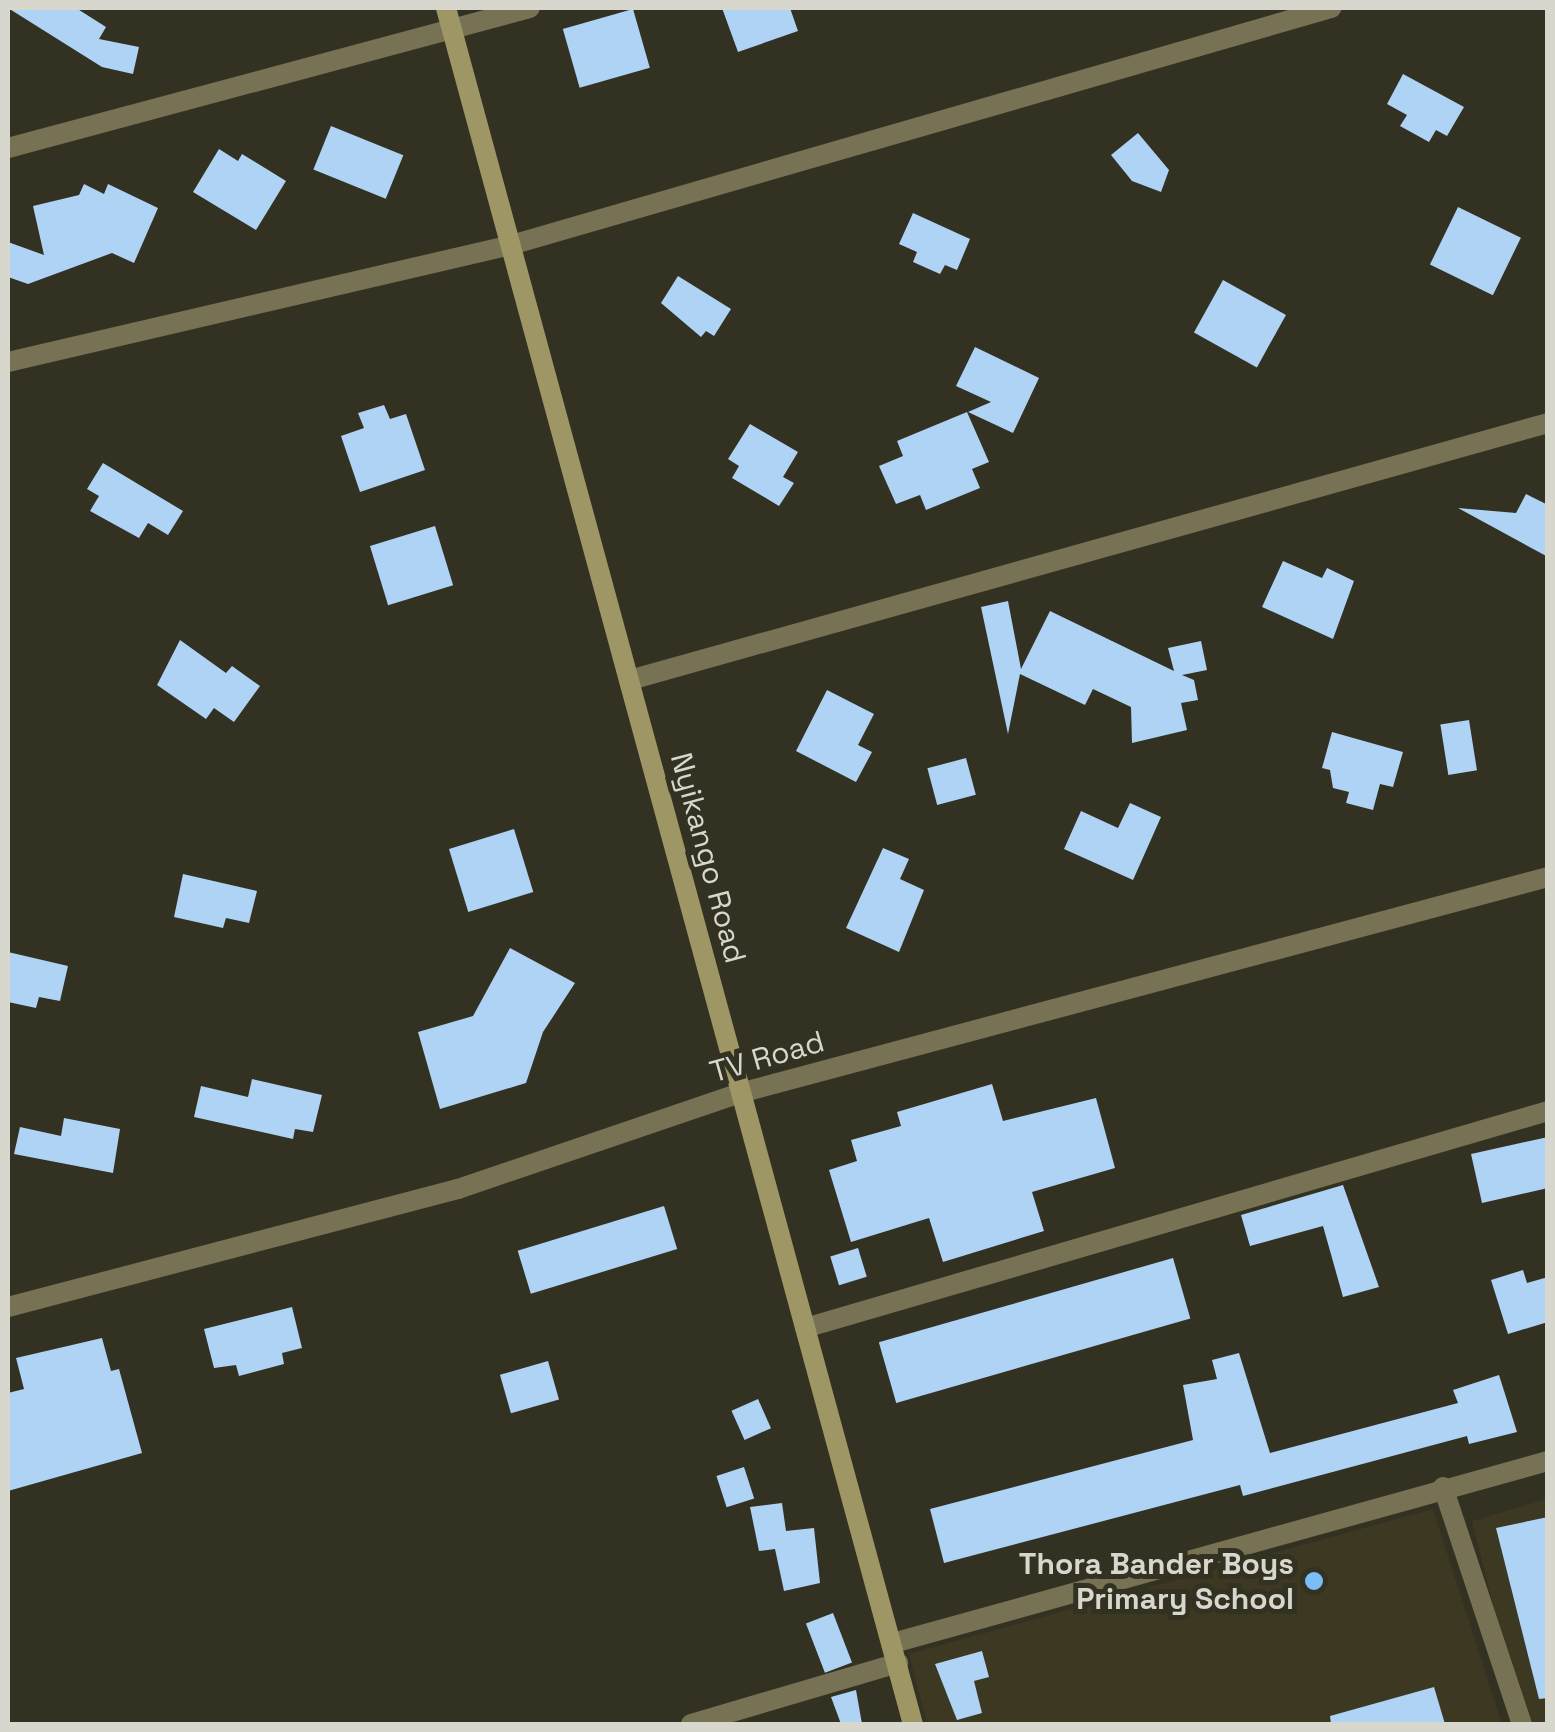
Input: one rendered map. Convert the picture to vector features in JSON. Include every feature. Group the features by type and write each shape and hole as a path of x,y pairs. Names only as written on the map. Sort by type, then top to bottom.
{"street":[{"name":"Nyikango Road","path":"446,8 914,1724"},
{"path":"8,148 530,8"},
{"path":"8,362 511,245 1331,8"},
{"path":"630,680 1548,422"},
{"name":"TV Road","path":"8,1307 458,1189 740,1093 1548,878"},
{"path":"805,1328 1548,1111"},
{"path":"691,1724 896,1653 1442,1487 1548,1461"},
{"path":"1442,1487 1522,1724"}],"shaded area":[{"path":"1547,1499 1547,1724 1523,1724 1472,1521"},
{"name":"Thora Bander Boys Primary School","path":"1433,1509 1502,1724 927,1724 909,1654"}],"building":[{"path":"8,8 76,8 106,27 99,39 139,47 133,74 102,67"},
{"path":"722,8 790,8 798,31 738,52"},
{"path":"633,9 650,68 580,88 563,29"},
{"path":"1403,74 1464,107 1447,136 1436,130 1429,142 1400,126 1407,115 1387,104"},
{"path":"331,126 403,155 386,199 313,170"},
{"path":"1138,133 1169,170 1161,192 1132,181 1111,155"},
{"path":"219,149 238,161 242,154 286,181 256,230 193,192"},
{"path":"84,184 104,194 108,184 158,208 134,263 112,253 28,284 8,277 8,242 44,255 33,206 79,195"},
{"path":"1458,207 1521,238 1493,295 1430,265"},
{"path":"913,213 970,239 957,270 945,265 940,274 913,262 917,252 899,244"},
{"path":"678,276 731,309 714,336 706,331 701,337 661,303"},
{"path":"1223,280 1286,315 1257,367 1194,332"},
{"path":"975,347 1039,378 1013,433 968,412 991,402 956,386"},
{"path":"384,405 390,419 406,414 425,470 360,492 341,436 364,428 358,413"},
{"path":"967,412 989,462 972,469 980,488 926,510 920,495 896,504 879,466 903,456 897,441"},
{"path":"750,424 798,452 783,477 794,483 779,506 732,478 739,466 728,459"},
{"path":"103,463 183,511 168,535 148,523 139,538 90,511 99,496 87,489"},
{"path":"1526,494 1548,505 1548,557 1458,508 1516,513"},
{"path":"435,526 453,585 388,605 370,546"},
{"path":"1283,561 1322,578 1327,568 1354,581 1333,639 1262,607"},
{"path":"1008,601 1021,669 1050,611 1174,671 1168,648 1201,641 1207,670 1182,675 1194,680 1198,700 1181,703 1187,730 1132,743 1131,707 1093,689 1085,705 1020,674 1008,734 981,607"},
{"path":"180,640 226,673 232,666 260,686 234,722 214,708 206,719 157,685"},
{"path":"827,690 874,714 858,745 872,752 856,782 796,751"},
{"path":"1469,720 1477,770 1448,775 1440,725"},
{"path":"1332,732 1403,752 1393,787 1380,784 1373,810 1346,803 1349,792 1333,788 1330,770 1322,768"},
{"path":"966,758 976,795 937,805 927,768"},
{"path":"1130,803 1161,817 1133,880 1064,849 1081,811 1118,828"},
{"path":"514,829 533,892 468,912 449,849"},
{"path":"883,848 909,859 900,879 924,890 899,952 846,928"},
{"path":"183,874 257,891 249,923 226,918 223,928 174,917"},
{"path":"510,948 575,983 543,1032 526,1083 440,1109 418,1032 473,1016"},
{"path":"8,952 68,966 60,1001 39,997 36,1008 8,1002"},
{"path":"252,1079 322,1095 313,1132 295,1129 293,1139 194,1117 201,1086 248,1097"},
{"path":"992,1084 1003,1121 1096,1098 1115,1168 1032,1192 1044,1231 943,1262 929,1218 851,1242 829,1170 857,1161 851,1140 901,1126 897,1112"},
{"path":"64,1118 120,1129 113,1173 14,1154 20,1127 61,1136"},
{"path":"1548,1137 1548,1188 1482,1203 1471,1154"},
{"path":"1343,1185 1379,1287 1343,1297 1323,1226 1250,1246 1241,1215"},
{"path":"664,1206 677,1249 531,1294 518,1251"},
{"path":"858,1248 867,1277 839,1285 830,1256"},
{"path":"1173,1258 1190,1319 896,1403 879,1342"},
{"path":"1523,1270 1527,1283 1548,1277 1548,1322 1508,1334 1491,1280"},
{"path":"292,1307 302,1348 282,1353 284,1364 239,1376 236,1365 214,1368 204,1329"},
{"path":"102,1338 111,1371 119,1369 142,1453 8,1491 8,1393 24,1389 16,1358"},
{"path":"1239,1353 1270,1453 1458,1403 1453,1390 1499,1375 1517,1432 1469,1444 1467,1436 1243,1496 1240,1485 944,1563 930,1509 1193,1440 1183,1385 1217,1379 1212,1360"},
{"path":"548,1361 559,1399 511,1413 500,1375"},
{"path":"758,1399 771,1428 745,1440 732,1411"},
{"path":"744,1467 754,1498 727,1507 716,1476"},
{"path":"782,1503 786,1531 814,1528 820,1583 784,1591 775,1549 759,1551 750,1507"},
{"path":"1548,1517 1548,1698 1539,1699 1496,1528"},
{"path":"833,1613 852,1662 825,1673 806,1623"},
{"path":"982,1651 989,1677 974,1681 982,1713 957,1720 935,1664"},
{"path":"1434,1687 1445,1724 1331,1724 1330,1716"},
{"path":"856,1690 862,1724 841,1724 831,1697"}],"place":[{"name":"Thora Bander Boys Primary School","path":"1314,1581"}]}
